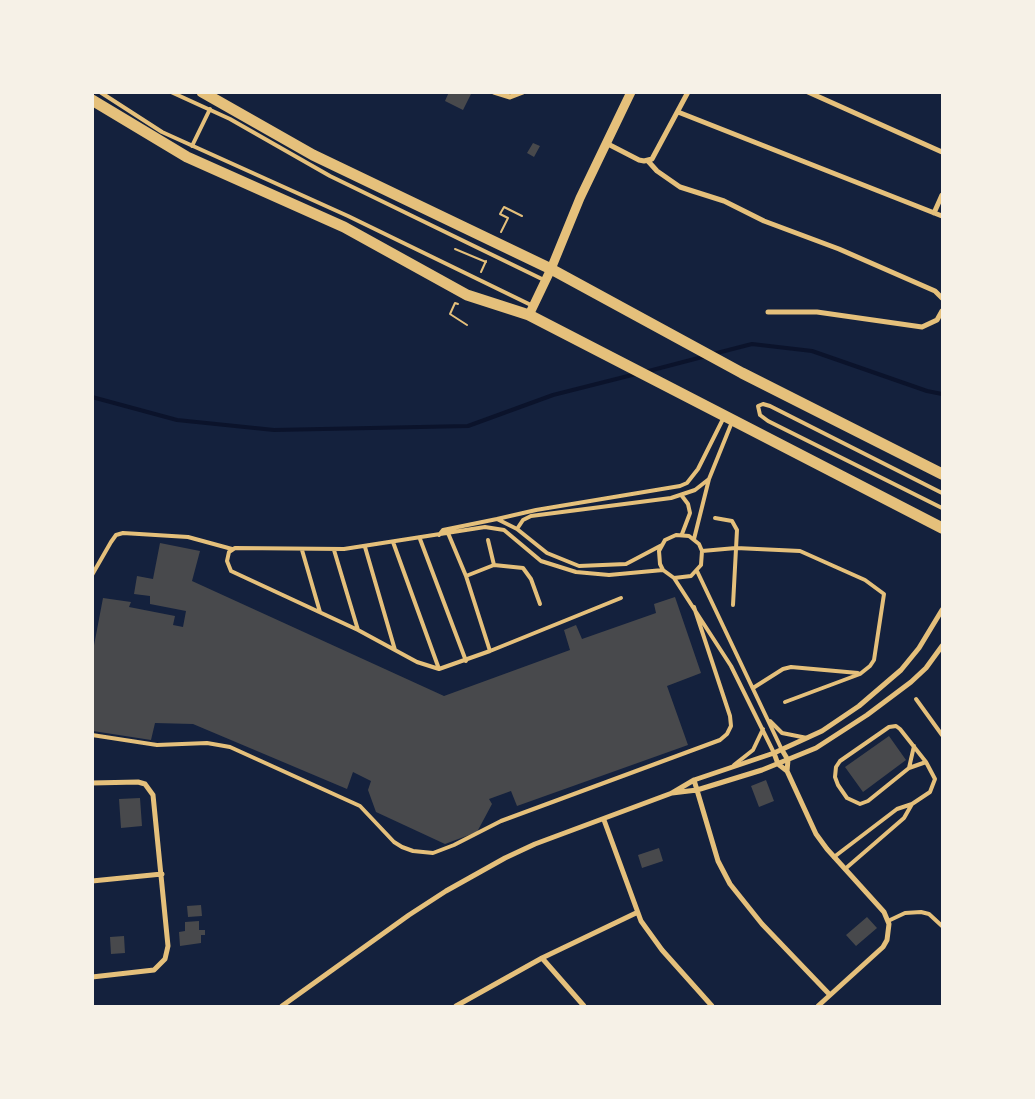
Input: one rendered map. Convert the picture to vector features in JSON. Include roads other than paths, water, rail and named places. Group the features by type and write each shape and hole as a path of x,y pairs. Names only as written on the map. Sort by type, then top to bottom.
{"main road":[{"path":"202,92 313,155 551,269 742,373 942,474"},
{"path":"92,100 194,160 324,217 467,295 531,311 728,418 942,528"}],"street":[{"path":"494,92 510,97 523,92"},
{"path":"531,311 546,281 580,198 631,92"},
{"path":"648,161 655,155 688,92"},
{"path":"808,92 942,152"},
{"path":"678,112 942,216"},
{"path":"606,143 639,160 648,161 668,181 680,187 724,201 764,221 865,260 935,291 942,298"},
{"path":"934,213 942,194"},
{"path":"768,312 817,312 922,326 937,320 942,312"},
{"path":"282,1006 446,891 505,858 535,844 604,820 672,793 694,780 774,753 809,738 859,706 882,687 920,648 942,610"},
{"path":"672,793 697,790 778,764 830,740 891,698 926,668 942,646"},
{"path":"782,750 788,760 787,771"},
{"path":"774,753 778,764 787,771 816,834 834,857 884,912 888,920 889,933 883,947 818,1006"},
{"path":"694,780 718,861 730,884 762,924 830,995"},
{"path":"92,783 127,781 144,784 149,789 155,802 168,946 165,959 160,966 149,972 92,977"},
{"path":"604,820 636,913 662,950 712,1006"},
{"path":"92,881 162,874"},
{"path":"459,1006 542,958 636,913"},
{"path":"542,958 584,1006"}],"lane":[{"path":"100,92 162,132 348,216 531,311"},
{"path":"171,92 210,109 330,176 546,281"},
{"path":"192,146 210,109"},
{"path":"942,493 770,406 764,404 758,406 760,415 768,420 942,508"},
{"path":"694,539 709,479 728,418"},
{"path":"439,534 443,530 478,521 680,486 687,483 698,469 728,418"},
{"path":"517,529 523,520 531,516 682,496 695,490 709,479"},
{"path":"682,496 688,504 690,513 682,534"},
{"path":"715,518 732,521 736,525 733,605"},
{"path":"497,519 517,529 547,553 579,566 626,564 662,545 670,536 682,534 694,539 702,551 701,565 697,571 682,579 674,578"},
{"path":"92,575 116,535 123,533 188,538 232,549 334,550 494,527 513,537 541,561 576,572 609,575 663,570"},
{"path":"448,533 466,576 490,651"},
{"path":"420,539 466,661"},
{"path":"488,540 494,565"},
{"path":"393,542 439,669"},
{"path":"662,545 658,558 663,570 674,578 731,666 774,753"},
{"path":"365,546 395,651"},
{"path":"702,551 736,548 791,550 808,554 879,588 884,594 874,660 870,666 860,674 785,702"},
{"path":"232,549 227,561 231,571 358,630 426,666 439,669 466,661 621,598"},
{"path":"302,550 320,612"},
{"path":"334,550 358,630"},
{"path":"466,576 494,565 522,568 531,579 540,604"},
{"path":"697,571 782,750"},
{"path":"92,735 157,745 207,744 230,747 360,806 394,842 413,851 434,853 454,846 501,821 720,740 727,734 730,726 730,716 694,607"},
{"path":"752,688 783,669 791,667 860,674"},
{"path":"916,699 942,735"},
{"path":"765,715 782,733 809,738"},
{"path":"926,762 909,768 868,801 860,804 847,798 835,778 836,767 840,761 889,727 900,729 926,762 936,779"},
{"path":"730,767 753,750 763,728"},
{"path":"909,768 914,746"},
{"path":"936,779 942,778"},
{"path":"834,857 898,809 912,804 930,792 936,779"},
{"path":"845,869 904,818 912,804"},
{"path":"888,920 905,913 925,912 942,926"}],"waterway":[{"path":"713,354 752,344 812,351 927,391 942,394"},
{"path":"645,372 706,356"},
{"path":"92,397 177,420 274,430 468,426 553,395 636,374"}]}
